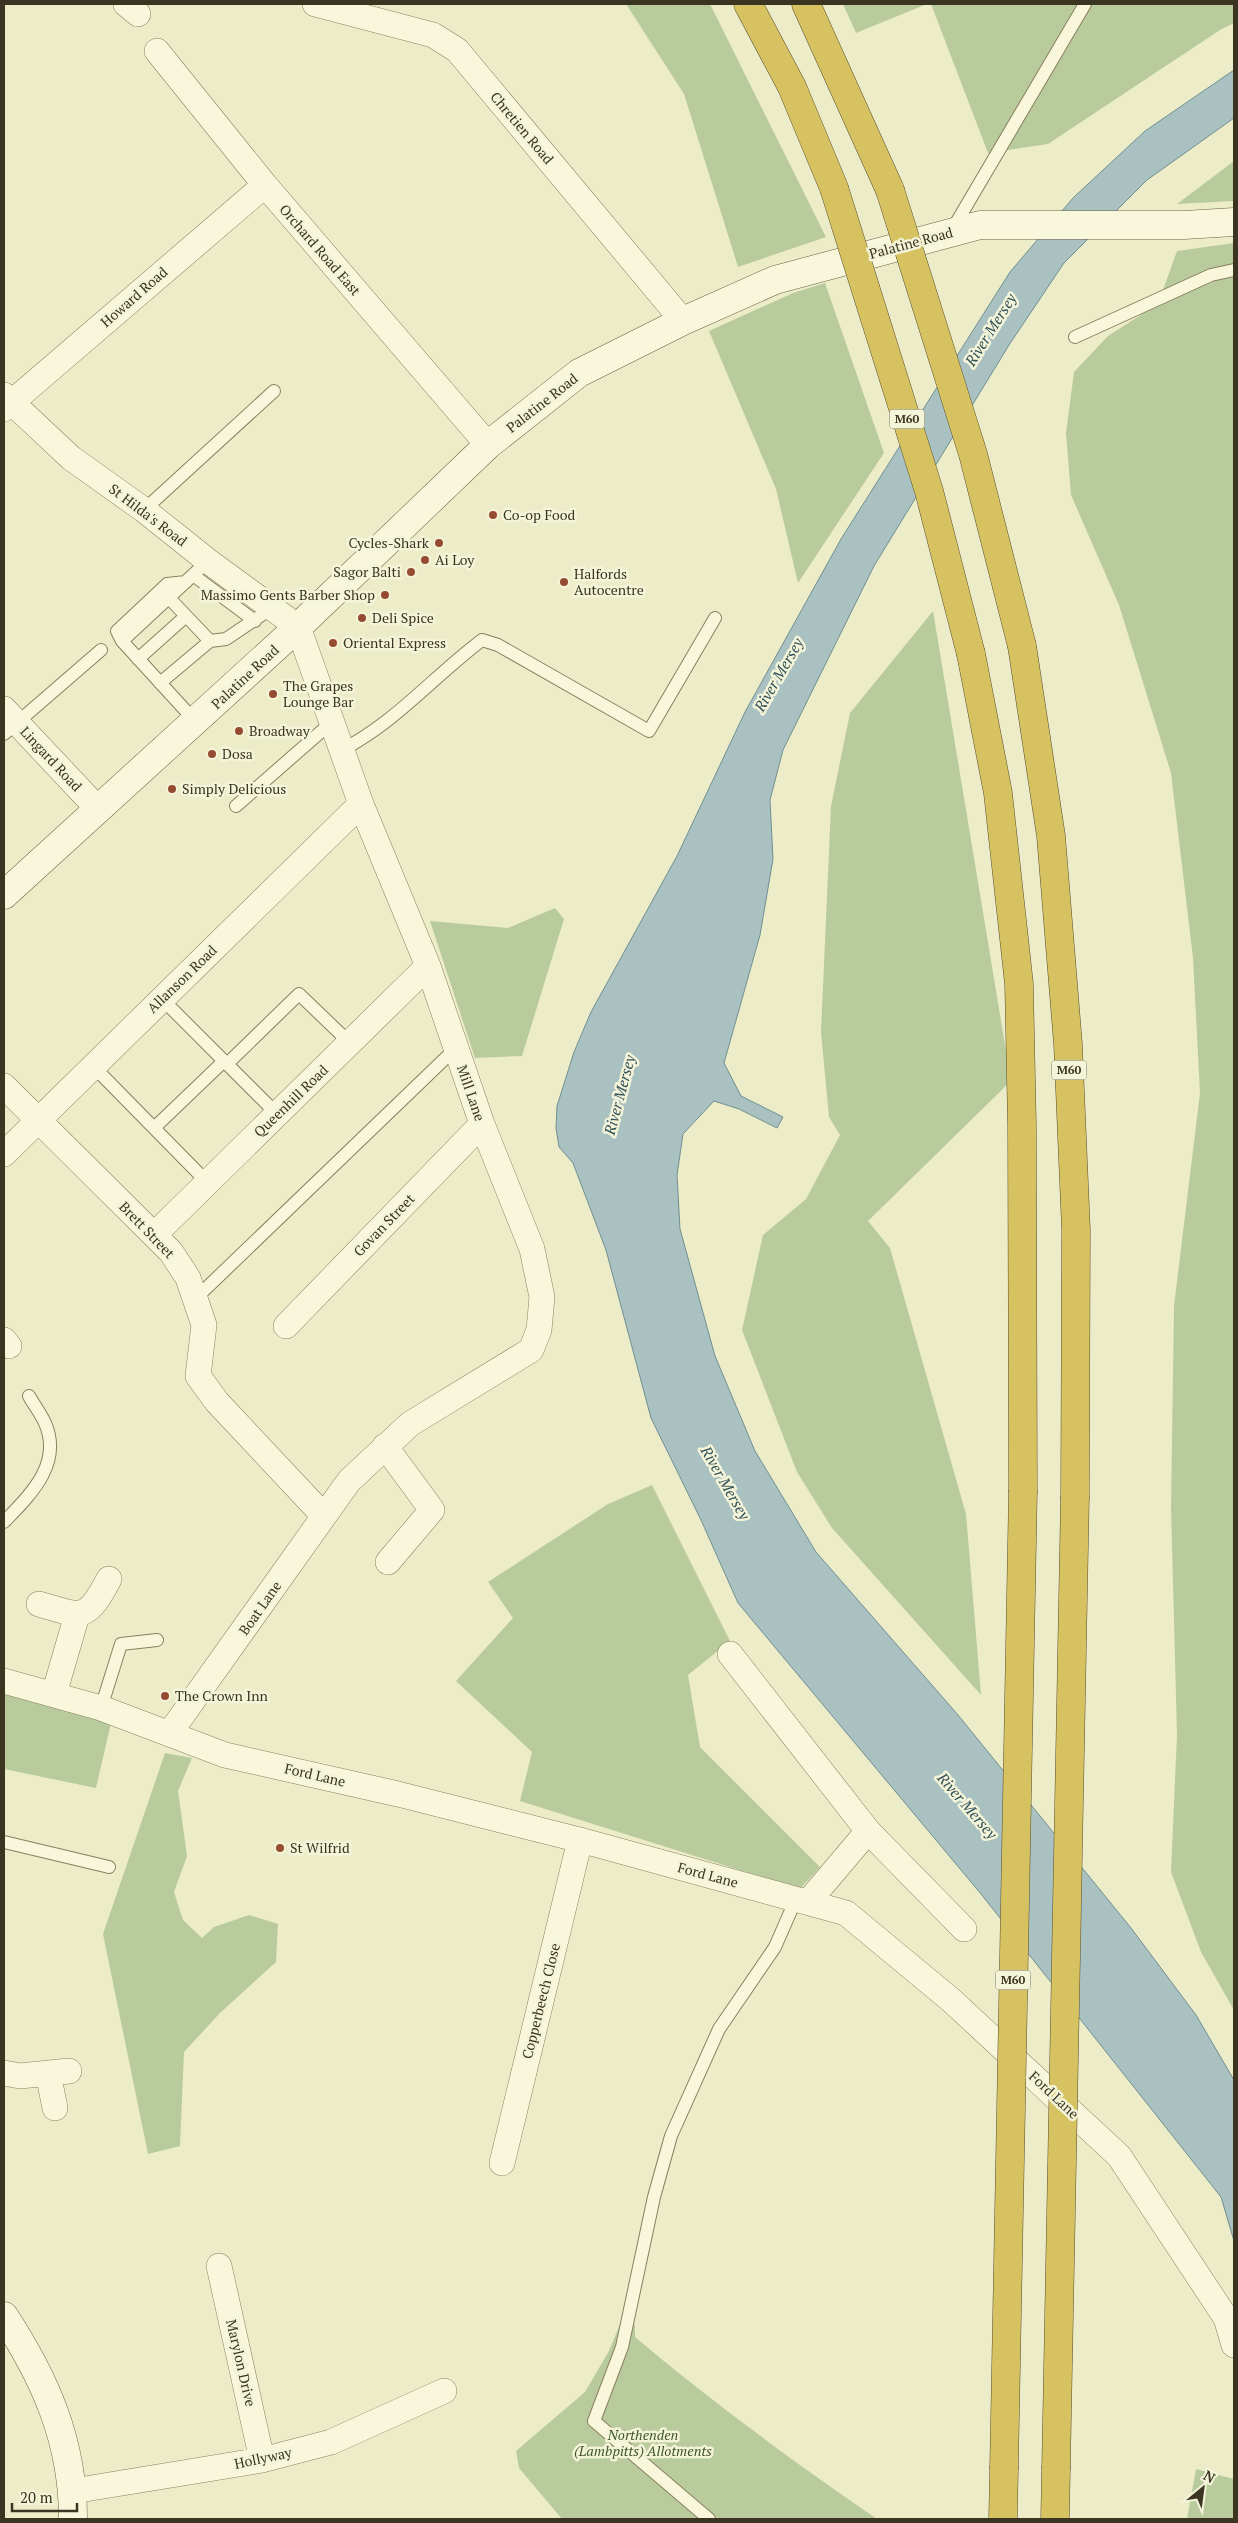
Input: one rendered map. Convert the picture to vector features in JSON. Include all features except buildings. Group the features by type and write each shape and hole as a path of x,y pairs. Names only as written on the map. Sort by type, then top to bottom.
{"highway":[{"name":"M60","path":"748,4 792,87 834,188 929,491 971,654 998,794 1019,984 1022,1125 1023,1490 1004,2519"},
{"name":"M60","path":"806,4 890,190 973,454 1022,646 1051,836 1068,1044 1076,1230 1075,1496 1055,2519"}],"main road":[{"name":"Palatine Road","path":"4,896 196,722 488,446 580,373 683,321 775,280 980,225 1234,222"},
{"path":"4,2316 43,2384 60,2427 73,2491 73,2519"}],"street":[{"name":"Chretien Road","path":"315,4 433,35 457,50 683,321"},
{"name":"Orchard Road East","path":"156,50 264,185 488,446"},
{"name":"Howard Road","path":"6,402 264,185"},
{"name":"St Hilda's Road","path":"6,402 71,458 144,510 195,573 263,614 298,627"},
{"name":"Mill Lane","path":"298,627 361,804 428,966 482,1124 536,1265 542,1297 539,1330 531,1350 410,1424 349,1481"},
{"name":"Lingard Road","path":"8,722 99,810"},
{"name":"Allanson Road","path":"4,1154 361,804"},
{"name":"Queenhill Road","path":"154,1235 428,966"},
{"name":"Brett Street","path":"4,1086 171,1252 188,1278 204,1325 198,1376 217,1402 324,1516"},
{"name":"Govan Street","path":"286,1326 482,1124"},
{"path":"385,1446 432,1510 388,1562"},
{"name":"Boat Lane","path":"169,1734 349,1481"},
{"path":"40,1604 77,1615 92,1609 109,1580"},
{"path":"54,1694 77,1615"},
{"path":"730,1654 868,1831 964,1929"},
{"name":"Ford Lane","path":"4,1681 101,1708 224,1755 398,1794 580,1840 846,1913 952,2000 1119,2156 1226,2318 1234,2345"},
{"path":"802,1900 868,1831"},
{"name":"Copperbeech Close","path":"502,2163 580,1840"},
{"path":"4,2073 20,2076 59,2072 55,2108"},
{"name":"Marylon Drive","path":"219,2266 262,2460"},
{"name":"Hollyway","path":"73,2491 262,2460 331,2442 444,2391"}],"lane":[{"path":"950,233 1085,4"},
{"path":"1075,337 1211,275 1234,270"},
{"path":"144,510 274,391"},
{"path":"122,641 195,573"},
{"path":"195,573 167,584 117,631 122,641 196,722"},
{"path":"169,598 210,641"},
{"path":"160,683 210,641 226,640 263,614"},
{"path":"138,659 186,616"},
{"path":"342,750 370,736 482,640 498,645 649,731 715,618"},
{"path":"8,722 101,650"},
{"path":"236,806 332,722"},
{"path":"154,1128 299,994 350,1043"},
{"path":"162,999 277,1114"},
{"path":"195,1299 456,1048"},
{"path":"93,1066 208,1183"},
{"path":"4,1522 36,1488 48,1464 49,1440 45,1423 29,1396"},
{"path":"101,1708 121,1644 157,1640"},
{"path":"4,1842 109,1867"},
{"path":"709,2519 594,2421 622,2347 654,2197 671,2136 719,2029 775,1947 802,1900"}],"green space":[{"path":"626,4 710,4 826,237 738,267 684,94"},
{"path":"843,4 927,4 856,33"},
{"path":"931,4 1234,4 1234,23 1220,30 1048,144 988,153"},
{"path":"1234,161 1234,201 1177,204"},
{"path":"1234,243 1234,2010 1201,1952 1171,1872 1177,1735 1171,1507 1174,1306 1200,1093 1193,958 1171,773 1119,605 1071,495 1066,433 1074,372 1108,336 1158,304 1177,251"},
{"path":"825,283 884,453 798,583 776,489 709,331 793,293"},
{"path":"933,611 1011,1081 868,1221 890,1248 966,1514 981,1695 832,1528 797,1472 742,1330 763,1235 806,1199 840,1135 829,1117 821,1032 831,806 850,713"},
{"path":"555,908 564,919 522,1056 475,1058 430,921 508,928"},
{"path":"652,1485 730,1641 688,1675 700,1747 820,1867 800,1889 520,1801 532,1752 456,1681 513,1618 488,1582 608,1504"},
{"path":"4,1688 111,1723 96,1788 4,1769"},
{"path":"165,1753 192,1758 178,1791 187,1856 174,1892 183,1920 202,1938 214,1927 249,1915 278,1924 276,1962 220,2013 184,2052 180,2146 148,2154 103,1934"},
{"name":"Northenden (Lambpitts) Allotments","path":"621,2322 635,2325 635,2337 694,2385 784,2454 877,2519 562,2519 519,2468 516,2451 585,2392 609,2351"},
{"path":"1196,2469 1234,2479 1234,2519 1187,2519"}],"water":[{"name":"River Mersey","path":"1234,70 1234,118 1147,180 1064,263 1009,345 874,566 783,750 770,800 773,859 760,935 724,1063 741,1096 783,1117 777,1128 739,1109 714,1101 683,1134 677,1175 680,1229 715,1356 755,1451 816,1552 958,1715 1131,1928 1196,2015 1234,2080 1234,2241 1221,2197 981,1894 738,1603 701,1520 651,1418 606,1250 573,1163 559,1147 556,1128 557,1106 574,1052 591,1012 677,856 745,712 841,539 1010,272 1073,198 1145,131"}],"place":[{"name":"Co-op Food","path":"493,515"},
{"name":"Cycles-Shark","path":"439,543"},
{"name":"Ai Loy","path":"425,560"},
{"name":"Sagor Balti","path":"411,572"},
{"name":"Halfords Autocentre","path":"564,582"},
{"name":"Massimo Gents Barber Shop","path":"385,595"},
{"name":"Deli Spice","path":"362,618"},
{"name":"Oriental Express","path":"333,643"},
{"name":"The Grapes Lounge Bar","path":"273,694"},
{"name":"Broadway","path":"239,731"},
{"name":"Dosa","path":"212,754"},
{"name":"Simply Delicious","path":"172,789"},
{"name":"The Crown Inn","path":"165,1696"},
{"name":"St Wilfrid","path":"280,1848"}]}
